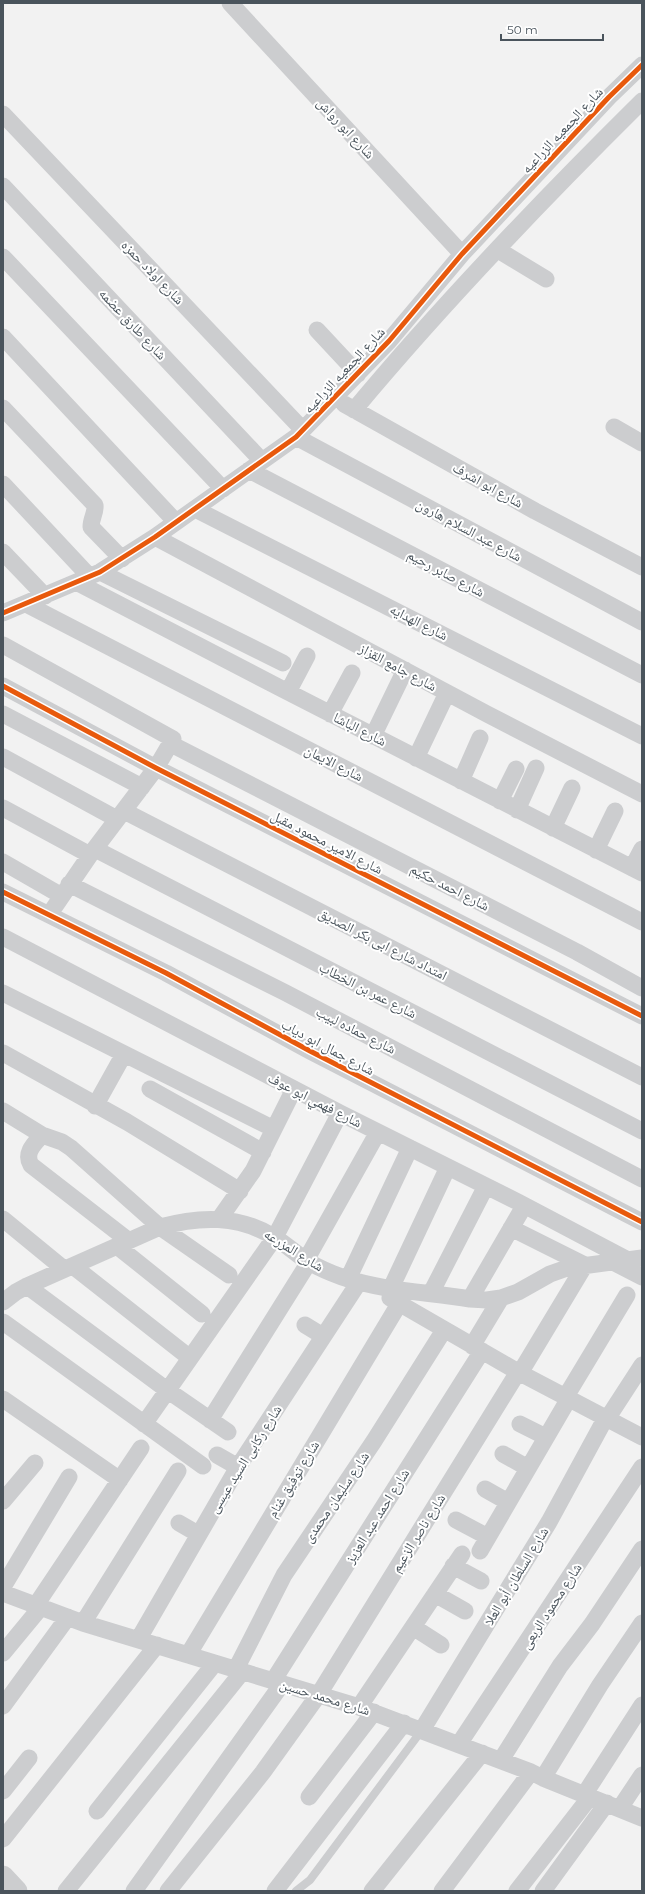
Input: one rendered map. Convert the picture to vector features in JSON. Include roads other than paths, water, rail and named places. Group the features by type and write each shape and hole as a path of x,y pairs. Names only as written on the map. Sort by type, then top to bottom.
{"street":[{"name":"شارع ابو رواش","path":"230,3 462,254"},
{"name":"شارع الجمعيه الزراعيه","path":"3,614 89,577 122,559 300,434 389,341 462,254 609,97 642,65"},
{"path":"354,410 390,366 498,250 642,101"},
{"name":"شارع اولاد حمزه","path":"3,114 300,434"},
{"name":"شارع طارق عضمه","path":"3,186 256,466"},
{"path":"498,250 546,279"},
{"path":"3,257 223,488"},
{"path":"317,330 358,374"},
{"path":"3,337 176,521"},
{"name":"شارع ابو اشرف","path":"335,399 535,511 642,567"},
{"path":"3,408 95,504 96,510 91,521 91,526 122,559"},
{"path":"614,427 642,443"},
{"name":"شارع عبد السلام هارون","path":"300,434 642,622"},
{"name":"شارع صابر رحيم","path":"256,466 642,675"},
{"path":"3,484 89,577 236,640 284,663"},
{"name":"شارع الهدايه","path":"195,509 642,736"},
{"name":"شارع جامع القزاز","path":"155,537 447,693 642,794"},
{"path":"3,552 46,596"},
{"name":"شارع الباشا","path":"89,577 224,659 637,871"},
{"name":"شارع الايمان","path":"26,604 642,922"},
{"path":"224,659 236,640"},
{"name":"شارع احمد حكيم","path":"3,645 172,741 642,988"},
{"path":"288,692 307,656"},
{"path":"373,736 405,670"},
{"path":"330,714 352,673"},
{"name":"شارع الامير محمود مقبل","path":"3,686 156,768 642,1016"},
{"path":"416,758 447,693"},
{"path":"3,714 142,788"},
{"path":"460,781 480,738"},
{"path":"50,915 92,852 142,788 172,741"},
{"name":"امتداد شارع ابى بكر الصديق","path":"3,757 642,1077"},
{"path":"517,810 536,768"},
{"path":"500,801 516,769"},
{"path":"553,828 572,788"},
{"name":"شارع عمر بن الخطاب","path":"3,808 642,1131"},
{"path":"596,850 615,811"},
{"path":"637,871 642,849"},
{"name":"شارع حماده لبيب","path":"3,862 284,992 642,1179"},
{"name":"شارع جمال ابو دياب","path":"3,892 166,973 310,1051 642,1222"},
{"name":"شارع فهمي ابو عوف","path":"3,938 340,1113 486,1186 628,1260 642,1277"},
{"path":"3,992 274,1129"},
{"path":"3,1053 95,1106 127,1122 240,1191"},
{"path":"95,1106 124,1054"},
{"path":"150,1089 263,1152"},
{"path":"220,1218 240,1191 263,1152 294,1089"},
{"path":"3,1111 42,1135 62,1142 71,1148 160,1227 229,1275"},
{"path":"144,1424 275,1238 340,1113"},
{"path":"210,1420 307,1261 378,1132"},
{"path":"42,1135 28,1154 28,1160 31,1165 202,1314"},
{"name":"شارع ركابى السيد عيسى","path":"138,1640 238,1467 358,1282 410,1148"},
{"path":"391,1288 448,1167"},
{"path":"431,1293 486,1186"},
{"path":"470,1299 524,1206"},
{"name":"شارع المزرعه","path":"3,1302 27,1286 160,1227 182,1221 220,1218 253,1226 275,1238 307,1261 358,1282 470,1299 487,1300 501,1298 518,1292 550,1274 585,1265 628,1260"},
{"path":"3,1219 190,1358"},
{"path":"511,1228 585,1265"},
{"name":"شارع ناصر الزعيم","path":"168,1891 263,1772 318,1694 585,1265"},
{"path":"358,1282 400,1304 566,1399 642,1437"},
{"path":"27,1286 168,1390 228,1432"},
{"path":"456,1520 484,1544 627,1295"},
{"name":"شارع احمد عبد العزيز","path":"134,1891 278,1682 477,1349 501,1298"},
{"name":"شارع توفيق غنام","path":"188,1655 400,1304"},
{"path":"3,1322 203,1466"},
{"path":"305,1325 323,1336"},
{"name":"شارع سليمان محمدى","path":"66,1891 239,1670 284,1575 444,1330"},
{"name":"شارع السلطان أبو العلا","path":"422,1730 549,1522 606,1419 642,1365"},
{"path":"3,1399 120,1480"},
{"path":"520,1424 546,1437"},
{"path":"3,1654 38,1606 141,1448"},
{"path":"503,1454 528,1468"},
{"path":"217,1455 238,1467"},
{"path":"3,1501 35,1463"},
{"name":"شارع محمود الربعى","path":"459,1744 642,1467"},
{"path":"3,1706 76,1620 178,1471"},
{"path":"3,1587 69,1477"},
{"path":"485,1489 508,1502"},
{"path":"179,1523 198,1534"},
{"path":"501,1760 560,1666 592,1624 642,1549"},
{"path":"358,1707 458,1560 481,1581"},
{"name":"شارع محمد حسين","path":"3,1593 76,1620 138,1640 374,1712 501,1760 642,1818"},
{"path":"435,1594 465,1611"},
{"path":"442,1891 537,1775 642,1623"},
{"path":"413,1627 441,1645"},
{"path":"3,1839 157,1645"},
{"path":"97,1811 215,1663"},
{"path":"517,1891 587,1796 642,1705"},
{"path":"309,1797 374,1712"},
{"path":"275,1891 404,1723"},
{"path":"372,1891 482,1753"},
{"path":"3,1791 29,1758"},
{"path":"544,1891 613,1806 642,1775"},
{"path":"3,1876 17,1891"}],"lane":[{"path":"296,1891 310,1880 422,1730"}]}
